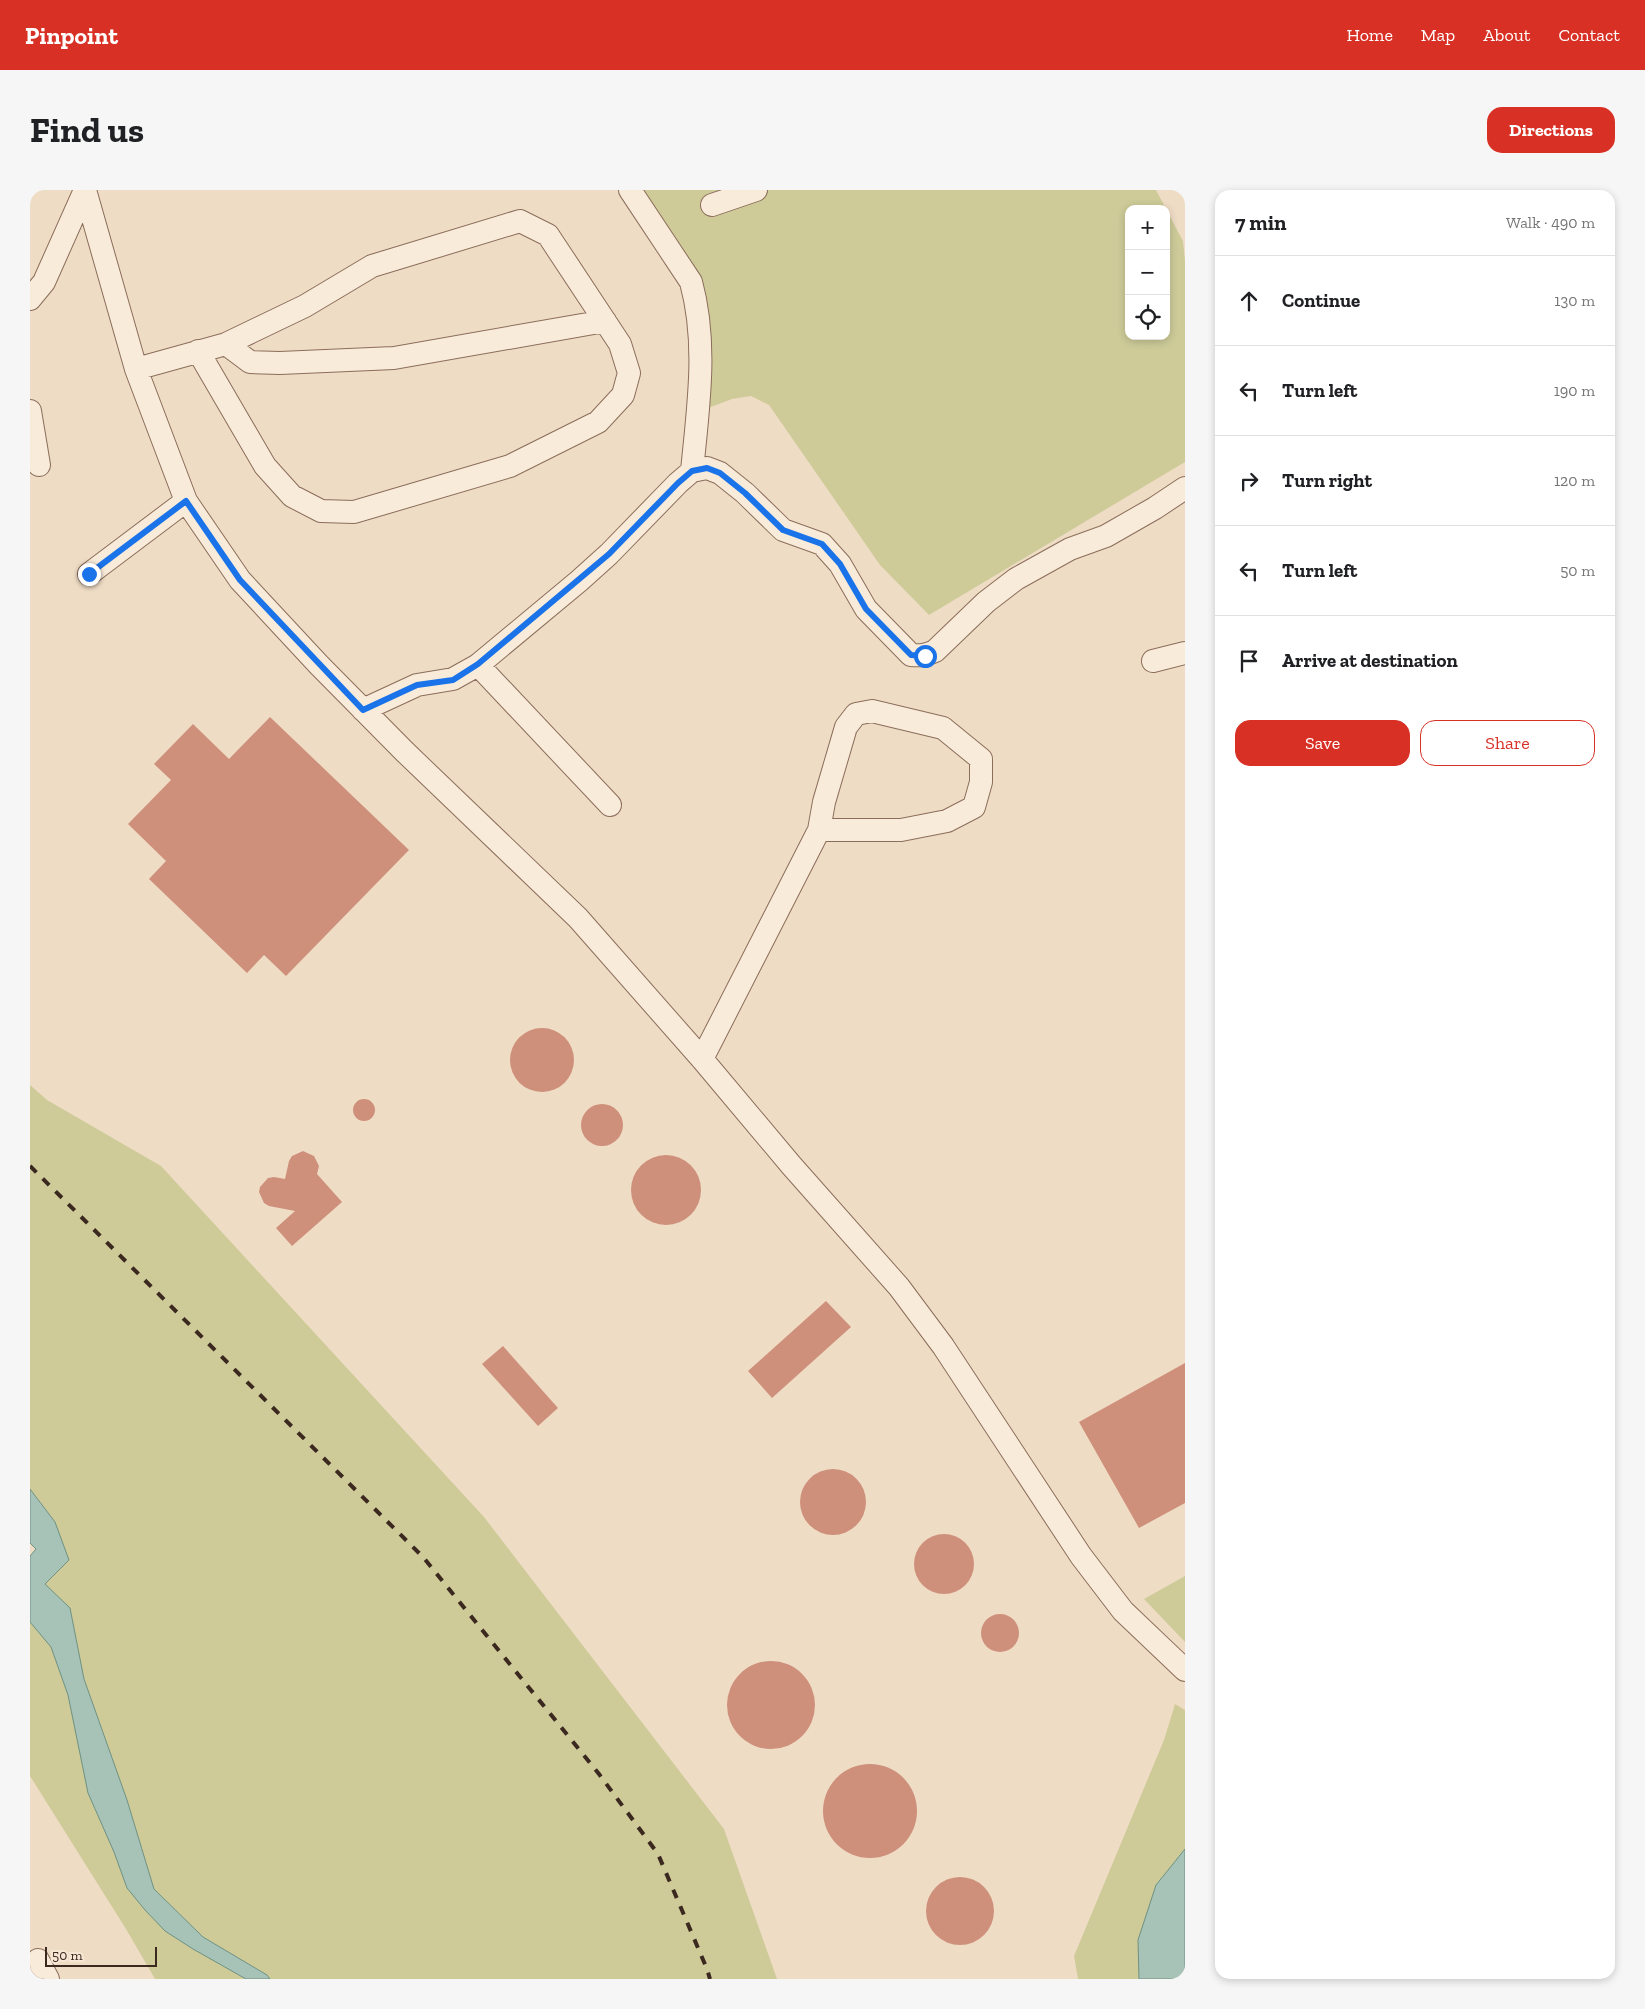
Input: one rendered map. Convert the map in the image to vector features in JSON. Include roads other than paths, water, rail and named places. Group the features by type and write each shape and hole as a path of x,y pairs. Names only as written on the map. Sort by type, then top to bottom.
{"street":[{"path":"30,299 44,282 85,190"},
{"path":"85,190 136,369 186,501 240,580 363,710 578,918 702,1059 791,1165 899,1287 943,1346 1081,1556 1123,1611 1185,1670"},
{"path":"630,190 692,282 696,298 700,319 702,351 692,471"},
{"path":"712,205 756,190"},
{"path":"136,369 226,344 305,306 372,266 520,222 548,235 620,344 629,373 623,396 598,422 510,466 354,512 321,511 292,496 265,466 198,352"},
{"path":"226,344 250,362 280,363 394,358 605,321"},
{"path":"30,411 39,465"},
{"path":"363,710 417,685 453,680 478,664 609,554 654,505 692,471 707,468 720,473 745,493 783,530 822,544 840,564 866,609 911,655 920,656 925,656 935,651 986,602 1016,579 1070,549 1106,536 1155,508 1185,488"},
{"path":"89,574 186,501"},
{"path":"1153,661 1185,653"},
{"path":"478,664 610,805"},
{"path":"702,1059 819,830 824,802 846,727 856,714 872,711 943,728 981,758 981,782 974,808 947,821 901,830 819,830"}],"railway":[{"path":"30,1166 423,1557 599,1774 658,1854 710,1979"}]}
